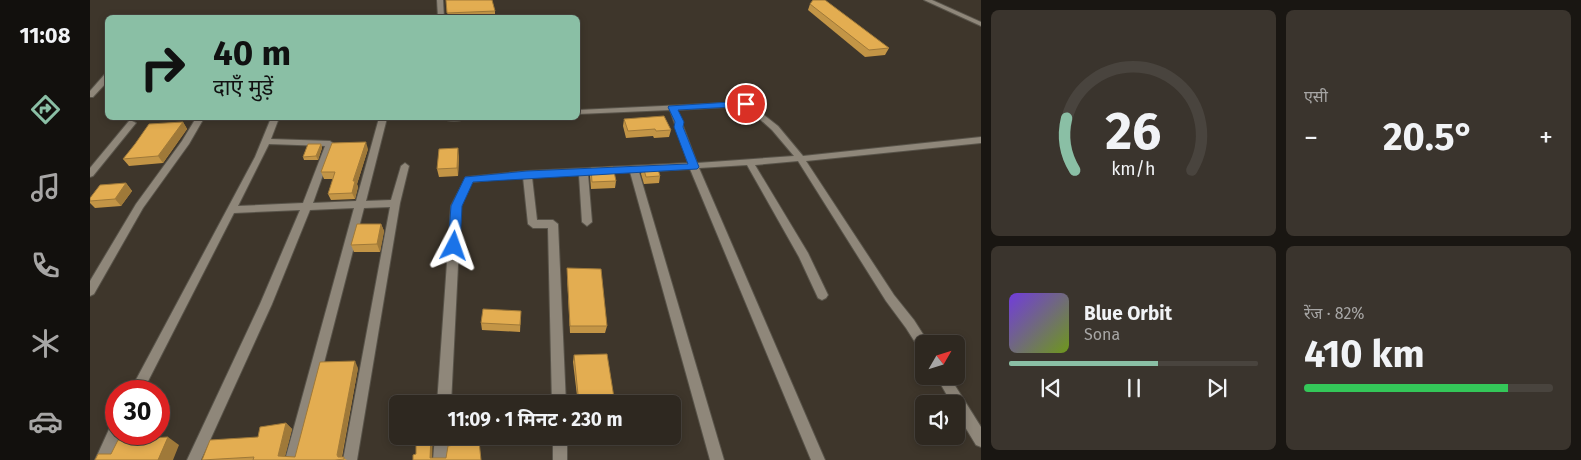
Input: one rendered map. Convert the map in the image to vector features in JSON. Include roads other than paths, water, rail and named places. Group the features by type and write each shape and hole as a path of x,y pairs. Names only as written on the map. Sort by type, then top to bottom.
{"street":[{"path":"440,0 441,15"},
{"path":"927,0 981,24"},
{"path":"90,95 105,79"},
{"path":"580,112 746,104 775,128 800,158 890,298 917,335"},
{"path":"672,107 694,167 818,460"},
{"path":"90,291 140,206 186,142 199,120"},
{"path":"142,380 266,141 274,120"},
{"path":"292,460 382,120"},
{"path":"90,174 132,123"},
{"path":"445,395 456,206 469,179 527,174 750,163 926,147 981,140"},
{"path":"194,460 246,351 308,207 330,142 266,141"},
{"path":"750,163 804,256 822,296"},
{"path":"350,460 395,203 405,166"},
{"path":"634,169 717,460"},
{"path":"583,172 587,222"},
{"path":"527,174 533,224 553,224 559,395"},
{"path":"230,210 395,203"},
{"path":"947,385 981,440"},
{"path":"102,460 109,445"},
{"path":"440,460 441,445"},
{"path":"560,445 560,460"}]}
